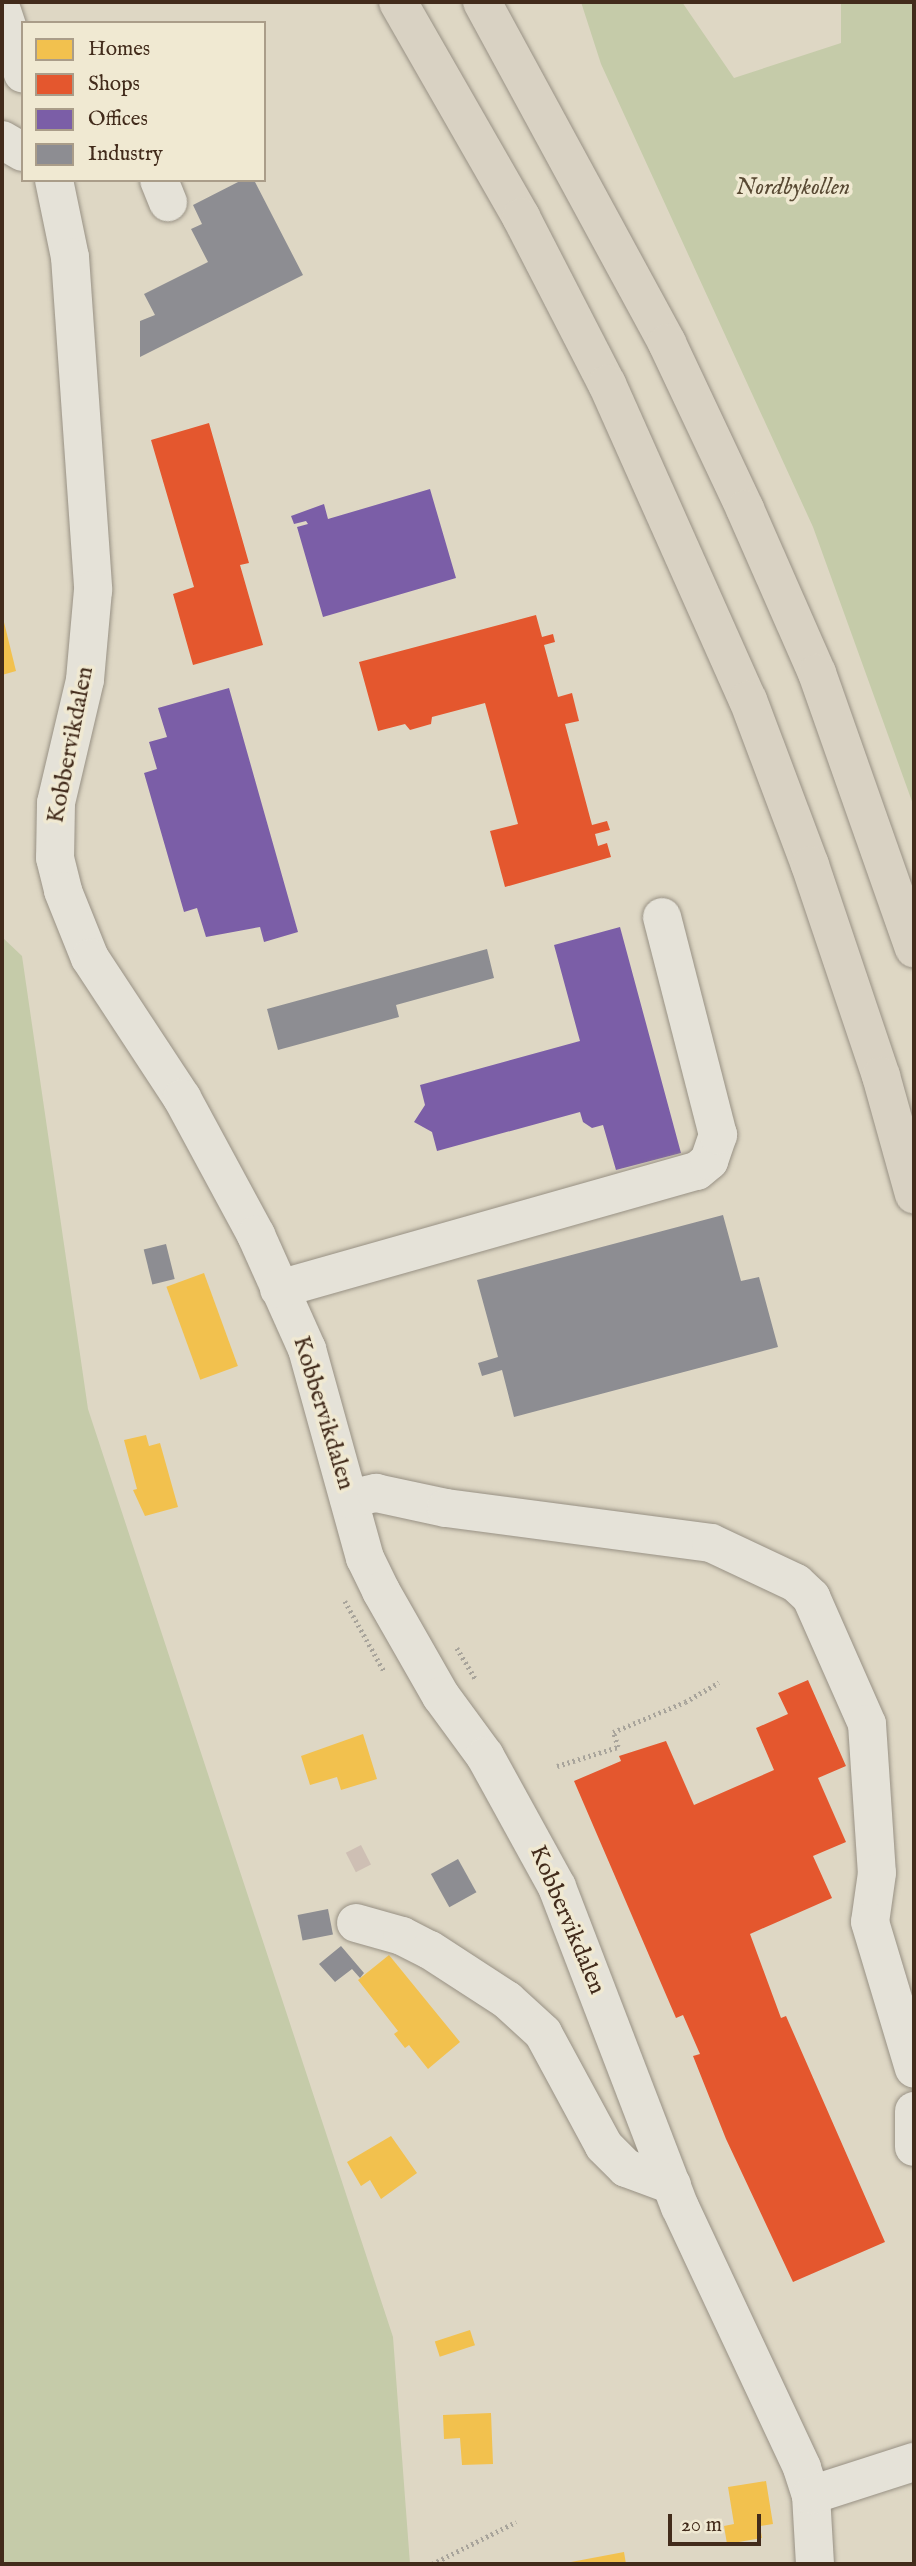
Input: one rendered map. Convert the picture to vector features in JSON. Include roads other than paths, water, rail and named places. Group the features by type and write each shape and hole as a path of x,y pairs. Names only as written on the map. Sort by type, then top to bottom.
{"highway":[{"path":"398,2 521,217 607,384 748,700 815,878 881,1076 914,1194"},
{"path":"482,2 667,343 745,509 817,673 914,948"}],"street":[{"path":"2,11 20,57"},
{"path":"2,141 21,151"},
{"name":"Kobbervikdalen","path":"54,182 70,257 93,590 85,680 56,803 55,858 75,925 90,958 182,1098 257,1235 307,1349 365,1558 389,1607 441,1696 485,1756 557,1887 672,2185 767,2388 811,2496 815,2564"},
{"path":"279,1289 697,1171 709,1160 718,1135 662,917"},
{"path":"349,1499 376,1493 446,1508 711,1543 796,1583 811,1597 867,1724 877,1873 870,1922 914,2069"},
{"path":"356,1923 430,1950 508,2000 542,2033 604,2146 626,2168 652,2182 672,2185"},
{"path":"914,2111 914,2147"},
{"path":"811,2496 914,2462"}],"park label":[{"name":"Nordbykollen","path":"793,188"}]}
